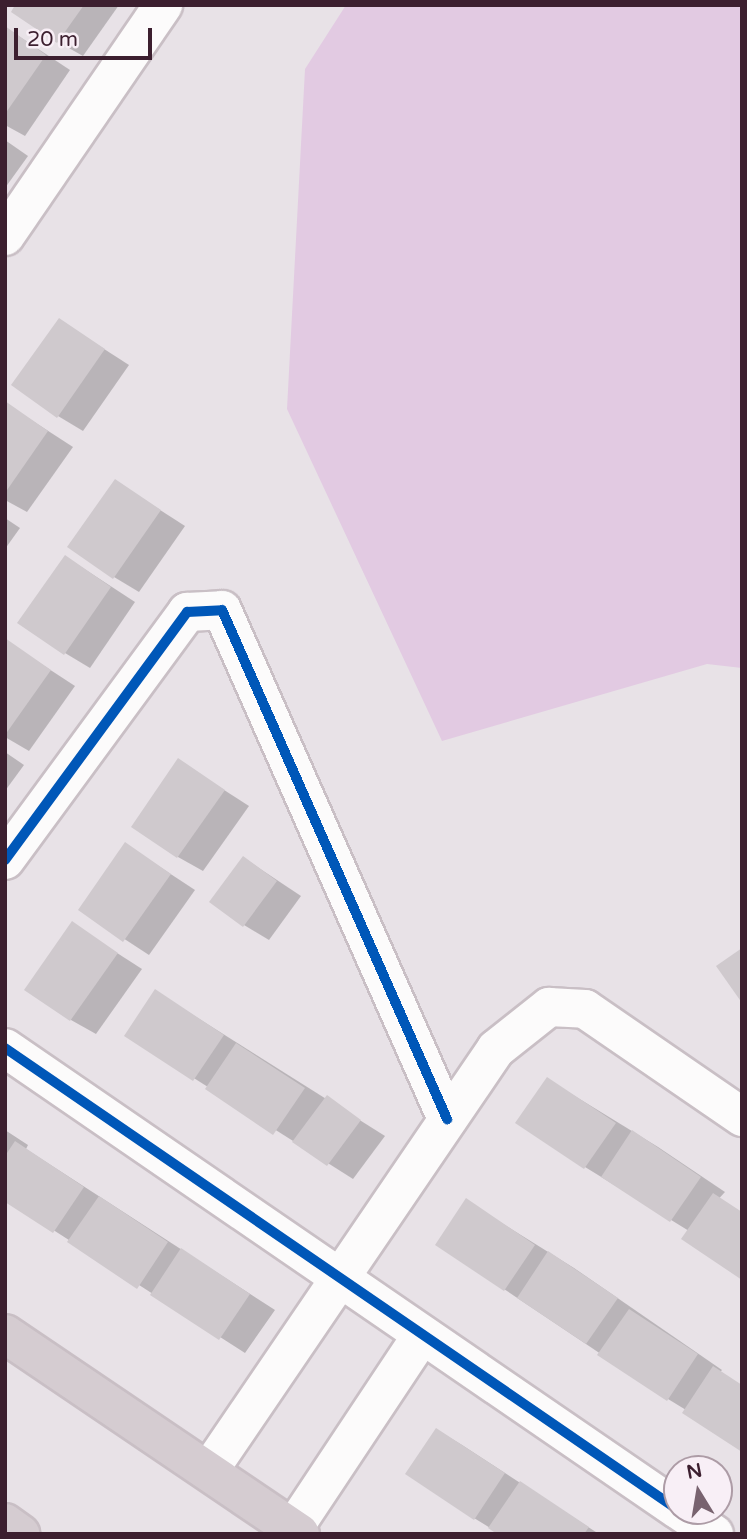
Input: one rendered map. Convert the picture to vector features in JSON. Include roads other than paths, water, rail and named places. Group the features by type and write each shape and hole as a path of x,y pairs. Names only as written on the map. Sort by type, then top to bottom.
{"main road":[{"path":"5,1334 209,1469 296,1532"},
{"path":"5,1523 20,1534"}],"street":[{"path":"5,236 163,5"},
{"path":"5,860 187,612 222,610 447,1119"},
{"path":"209,1469 496,1049 549,1007 585,1009 742,1117"},
{"path":"5,1048 663,1499"},
{"path":"296,1532 422,1335"}]}
